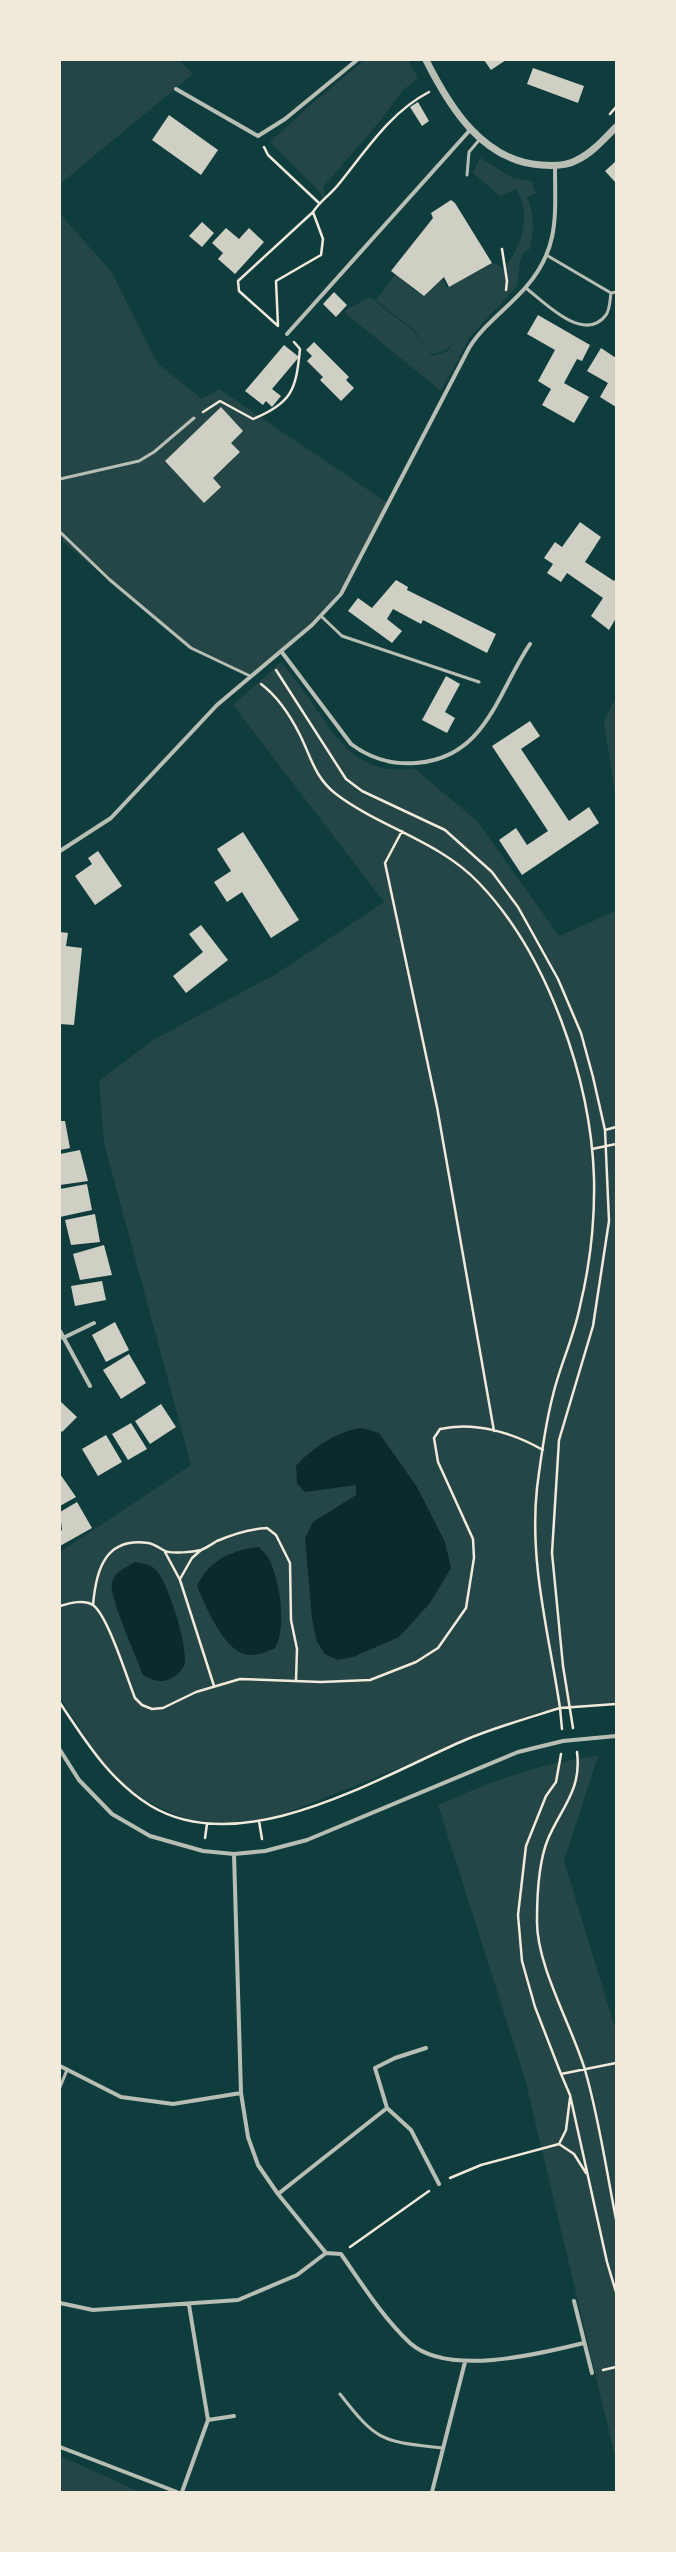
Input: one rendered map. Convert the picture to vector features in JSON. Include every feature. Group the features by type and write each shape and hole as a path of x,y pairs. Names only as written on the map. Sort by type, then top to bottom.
{"street":[{"path":"176,89 258,136 285,120 357,60"},
{"path":"426,60 456,113 470,130 504,155 526,164 555,166 577,161 599,144 616,127"},
{"path":"287,334 470,130"},
{"path":"60,851 111,818 218,705 321,616 341,594 469,348 504,307 526,288 548,256 555,212 555,166"},
{"path":"281,651 351,744 365,754 384,761 403,764 426,762 446,756 474,739 485,725 530,644"},
{"path":"63,1338 94,1323"},
{"path":"60,1332 90,1386"},
{"path":"60,1750 80,1780 112,1814 150,1836 203,1851 234,1854 265,1851 308,1840 518,1752 575,1740 616,1736"},
{"path":"234,1854 241,2093 248,2137 256,2158 278,2194 326,2253"},
{"path":"426,2048 395,2058 375,2068 386,2108 411,2130 439,2184"},
{"path":"60,2066 121,2097 173,2104 241,2093"},
{"path":"278,2194 386,2108"},
{"path":"60,2303 93,2310 189,2305 238,2300 296,2275 326,2253 341,2254 385,2315 411,2344 433,2354 465,2362 529,2356 584,2343"},
{"path":"574,2301 592,2373"},
{"path":"182,2492 208,2420 189,2305"},
{"path":"432,2492 465,2362"},
{"path":"208,2420 234,2416"},
{"path":"60,2447 176,2492"}],"lane":[{"path":"467,175 469,152 480,138"},
{"path":"548,256 611,293 616,292"},
{"path":"526,288 562,316 582,326 595,325 607,314 611,293"},
{"path":"60,479 139,461 154,452 194,418"},
{"path":"60,532 110,580 191,648 250,676"},
{"path":"321,616 342,636 479,682"},
{"path":"60,2087 67,2070"},
{"path":"340,2394 362,2423 377,2436 394,2442 442,2448"}],"path":[{"path":"194,418 220,401 253,419 276,409 289,397 298,374 300,349 287,334 239,291 238,281 313,212 319,203 333,190 401,110 440,87"},
{"path":"607,117 616,107"},
{"path":"258,136 268,155 319,203"},
{"path":"277,325 279,306 275,294 276,281 321,255 323,239 313,212"},
{"path":"502,249 507,281 504,307"},
{"path":"269,660 292,692 324,748 346,779 362,791 445,830 492,872 518,907 558,979 581,1033 605,1130 609,1221 593,1326 558,1447 552,1553 563,1666 578,1763 573,1794 548,1840 540,1879 537,1922 541,1948 585,2070 616,2218"},
{"path":"250,676 268,689 277,701 299,735 309,760 324,783 354,806 442,852 479,883 507,919 534,962 562,1024 580,1085 592,1149 594,1180 589,1258 580,1307 553,1395 543,1450 535,1526 538,1584 560,1708 563,1742 556,1782 546,1796 526,1846 518,1914 522,1961 534,2006 570,2095 586,2173 607,2262 616,2292"},
{"path":"402,831 385,863 437,1108 494,1431"},
{"path":"605,1130 616,1127"},
{"path":"592,1149 616,1144"},
{"path":"214,1686 180,1580 166,1552 156,1545 130,1543 122,1545 107,1555 99,1568 95,1582 93,1605 102,1618 135,1698 142,1705 152,1709 163,1708 214,1686 240,1679 321,1682 370,1680 416,1662 438,1648 466,1608 474,1558 472,1539 438,1462 434,1438 440,1429 453,1426 494,1431 523,1439 543,1450"},
{"path":"180,1580 192,1558 201,1550 234,1534 253,1529 267,1528 276,1535 290,1563 291,1620 297,1649 296,1680"},
{"path":"166,1552 201,1550"},
{"path":"60,1606 82,1602 93,1605"},
{"path":"60,1703 99,1762 124,1787 152,1807 176,1817 202,1823 231,1825 259,1821 321,1802 465,1740 560,1708 570,1706 616,1704"},
{"path":"259,1821 265,1851"},
{"path":"561,2074 616,2063"},
{"path":"570,2095 566,2130 559,2144 574,2154 586,2173"}],"shaded area":[{"path":"60,60 179,60 193,74 60,184"},
{"path":"364,60 408,60 418,78 402,91 380,121 323,187 326,197 323,200 319,191 270,142 308,107"},
{"path":"480,158 513,178 531,181 536,193 527,197 533,216 530,249 524,252 520,260 517,286 470,337 441,391 345,313 346,310 370,297 413,331 425,346 414,330 376,300 396,273 411,288 424,296 444,277 442,279 447,288 494,263 503,268 515,251 523,230 524,219 521,198 516,189 500,196 473,173","holes":["453,343 448,351 433,356 428,350 434,354 446,350"]},
{"path":"60,214 111,271 158,364 202,399 219,389 389,504 332,604 250,676 186,645 60,539"},
{"path":"281,662 341,742 352,753 379,767 395,770 414,768 478,822 559,936 616,911 616,1704 560,1708 482,1735 281,1815 254,1821 219,1824 184,1818 154,1805 127,1787 100,1759 60,1698 60,1552 191,1465 104,1143 99,1081 153,1040 276,974 384,902 233,705"},
{"path":"616,697 616,801 604,721"},
{"path":"362,1428 379,1433 417,1487 445,1542 451,1568 430,1603 399,1637 353,1657 337,1660 325,1654 317,1642 312,1619 305,1538 313,1522 356,1495 356,1485 305,1492 297,1484 296,1466 302,1459 326,1441 343,1433"},
{"path":"259,1547 269,1559 276,1579 281,1604 281,1628 279,1639 275,1648 261,1654 251,1655 242,1653 225,1639 211,1617 197,1586 208,1570 222,1558 239,1551"},
{"path":"135,1562 150,1566 160,1575 171,1600 181,1631 184,1645 184,1665 179,1673 168,1680 157,1681 143,1675 114,1600 112,1582 114,1578 122,1570"},
{"path":"598,1756 564,1861 616,2031 616,2461 525,2079 438,1805 477,1788 516,1774 556,1763"},
{"path":"60,2456 140,2492 60,2492"}],"building":[{"path":"484,60 506,60 491,70"},
{"path":"533,68 584,86 578,103 527,84"},
{"path":"418,102 429,121 422,126 410,107"},
{"path":"169,115 218,150 201,175 152,140"},
{"path":"616,161 616,183 605,171"},
{"path":"451,200 455,203 492,263 449,287 444,277 424,296 391,271 433,218 431,213"},
{"path":"202,222 214,233 202,247 189,236"},
{"path":"226,228 239,239 249,228 264,242 235,274 218,259 223,253 212,243"},
{"path":"334,292 347,305 336,317 323,304"},
{"path":"538,315 590,345 582,361 577,359 564,383 589,397 574,423 542,405 551,389 538,381 555,350 527,334"},
{"path":"314,342 349,377 346,380 354,388 341,401 320,380 323,377 307,361 312,356 306,350"},
{"path":"284,345 299,357 272,389 281,396 272,407 266,401 263,405 245,391"},
{"path":"601,348 616,358 616,407 600,397 608,383 587,371"},
{"path":"221,407 243,431 231,443 240,452 213,478 221,487 204,503 165,461"},
{"path":"580,522 601,537 585,562 614,581 616,578 616,618 609,630 591,616 603,598 567,573 561,582 547,573 553,564 544,558 555,542 562,547"},
{"path":"396,580 408,587 407,590 496,634 487,653 423,620 421,624 393,609 387,619 402,631 392,643 348,611 358,598 372,608"},
{"path":"446,676 460,684 445,712 455,718 447,733 422,720"},
{"path":"530,721 540,736 521,749 569,821 589,807 599,823 522,875 499,840 516,828 527,845 548,831 492,746"},
{"path":"243,832 299,920 271,938 242,892 227,902 214,882 231,871 217,849"},
{"path":"98,851 122,886 95,905 75,876 92,864 88,858"},
{"path":"201,925 228,960 186,993 173,976 203,952 189,934"},
{"path":"60,932 68,933 66,946 82,948 74,1025 60,1024"},
{"path":"60,1121 65,1121 70,1148 60,1150"},
{"path":"80,1150 88,1181 60,1185 60,1154"},
{"path":"87,1184 92,1210 60,1217 60,1189"},
{"path":"95,1214 100,1242 71,1245 65,1220"},
{"path":"104,1245 112,1275 80,1280 73,1254"},
{"path":"102,1281 106,1300 75,1306 71,1286"},
{"path":"115,1322 129,1350 106,1362 92,1335"},
{"path":"129,1354 146,1383 121,1399 103,1370"},
{"path":"60,1401 77,1417 62,1432 60,1430"},
{"path":"161,1404 176,1427 150,1444 135,1421"},
{"path":"131,1423 147,1449 128,1460 112,1434"},
{"path":"106,1435 122,1462 98,1476 82,1449"},
{"path":"60,1474 76,1497 60,1506"},
{"path":"77,1502 92,1528 60,1546 60,1531 62,1530 60,1512"}]}
